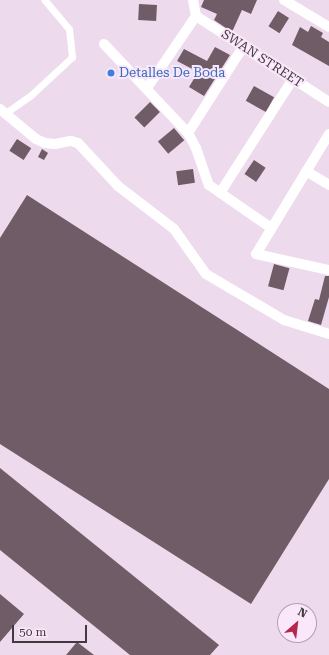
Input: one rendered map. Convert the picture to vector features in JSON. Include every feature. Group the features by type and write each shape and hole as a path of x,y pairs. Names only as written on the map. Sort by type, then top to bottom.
{"street":[{"path":"45,0 69,29 72,57 31,95 2,111 36,139 45,143 55,144 71,141 78,143 118,186 174,229 206,274 284,320 329,334"},
{"path":"147,88 196,16 193,0"},
{"path":"284,0 329,27"},
{"name":"SWAN STREET","path":"196,16 329,102"},
{"path":"104,44 188,133 196,148 209,185 271,228"},
{"path":"188,133 243,47"},
{"path":"220,194 293,79"},
{"path":"329,134 256,254 329,270"},
{"path":"306,171 329,185"}],"building":[{"path":"204,0 257,0 251,14 242,10 232,32 214,20 217,14 201,7"},
{"path":"139,4 157,5 156,21 138,20"},
{"path":"278,11 289,18 279,33 268,26"},
{"path":"311,26 323,33 321,37 329,42 329,66 292,45 300,27 308,32"},
{"path":"215,47 230,55 204,96 189,87 198,72 177,61 184,49 207,61"},
{"path":"254,86 274,97 266,112 246,101"},
{"path":"150,102 160,112 144,127 134,118"},
{"path":"174,128 184,140 168,154 158,141"},
{"path":"17,139 31,148 24,160 9,151"},
{"path":"42,149 48,153 44,160 38,157"},
{"path":"254,160 266,168 256,182 244,174"},
{"path":"193,169 195,183 178,185 176,171"},
{"path":"27,195 329,389 329,479 251,604 0,444 0,238"},
{"path":"274,264 289,268 284,290 268,286"},
{"path":"325,276 329,276 329,297 321,325 308,321 315,299 319,300"},
{"path":"0,468 219,645 210,655 130,655 0,550"},
{"path":"0,594 24,614 0,642"},
{"path":"77,642 94,655 66,655"}],"place":[{"name":"Detalles De Boda","path":"111,73"}]}
